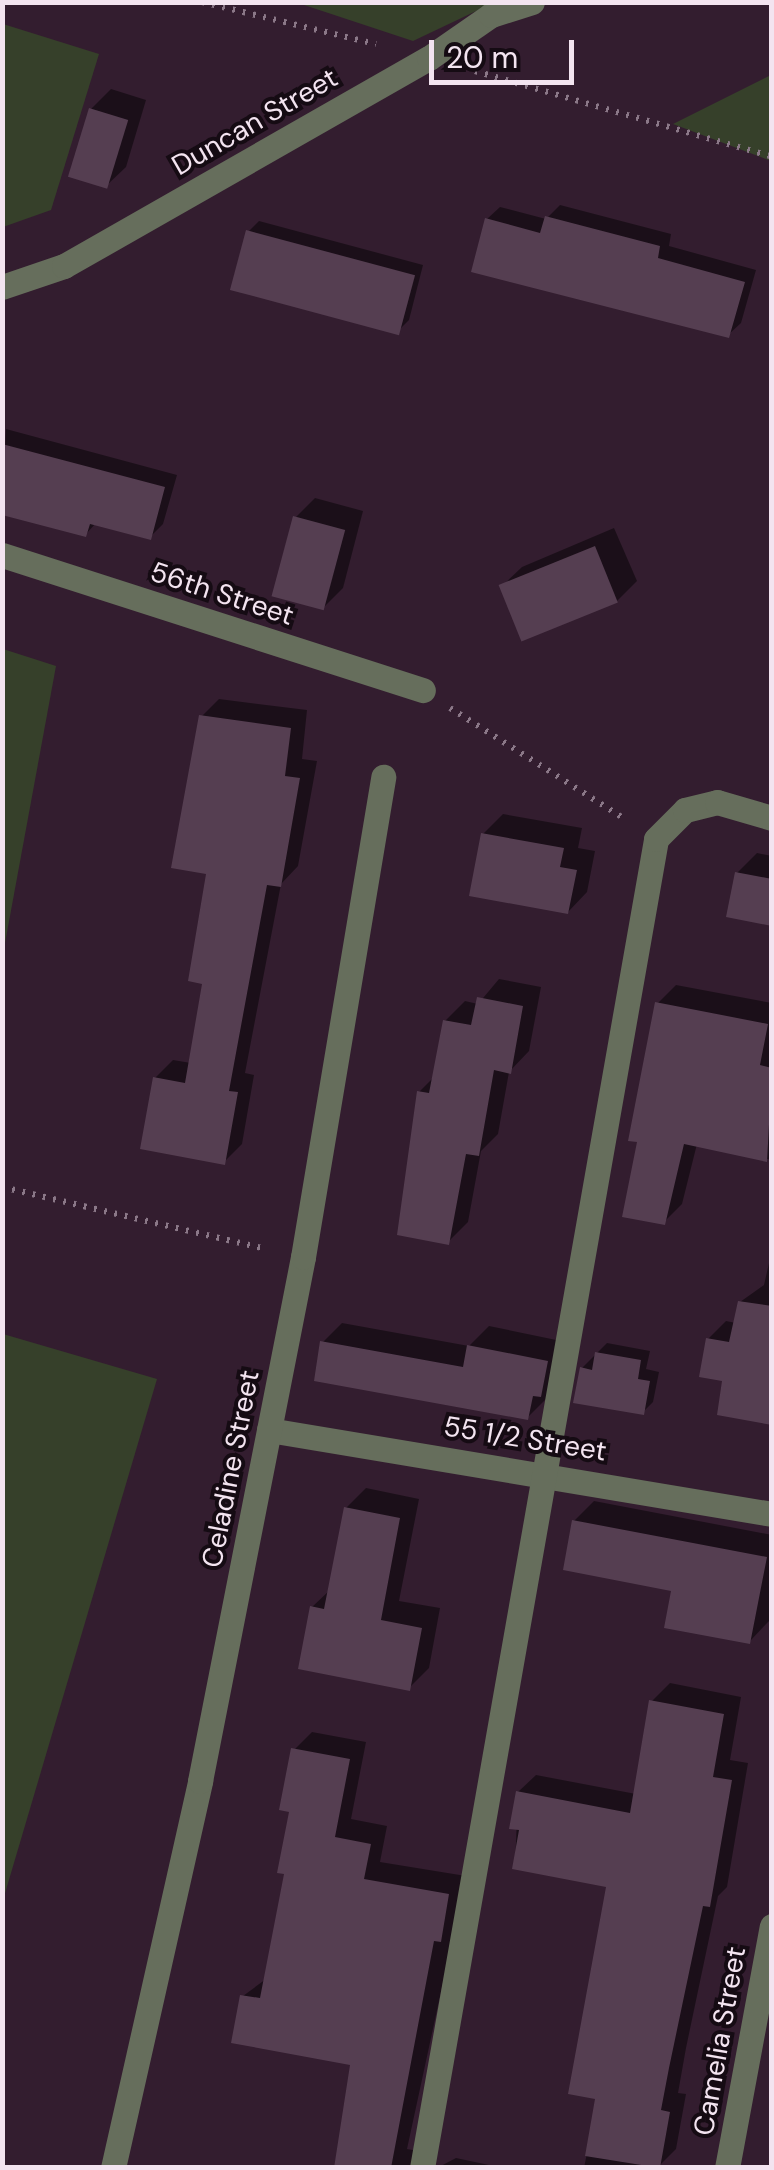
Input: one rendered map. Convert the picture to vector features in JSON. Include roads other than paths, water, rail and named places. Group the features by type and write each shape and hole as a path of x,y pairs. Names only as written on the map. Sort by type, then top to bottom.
{"street":[{"name":"Duncan Street","path":"2,288 64,266 428,58 491,15 532,2"},
{"name":"56th Street","path":"2,555 423,690"},
{"name":"Celadine Street","path":"112,2168 200,1780 303,1257 383,777"},
{"path":"422,2168 548,1472 656,839 685,810 717,802 772,818"},
{"name":"55 1/2 Street","path":"269,1430 548,1472 772,1514"},
{"name":"Camelia Street","path":"727,2168 772,1926"}]}
